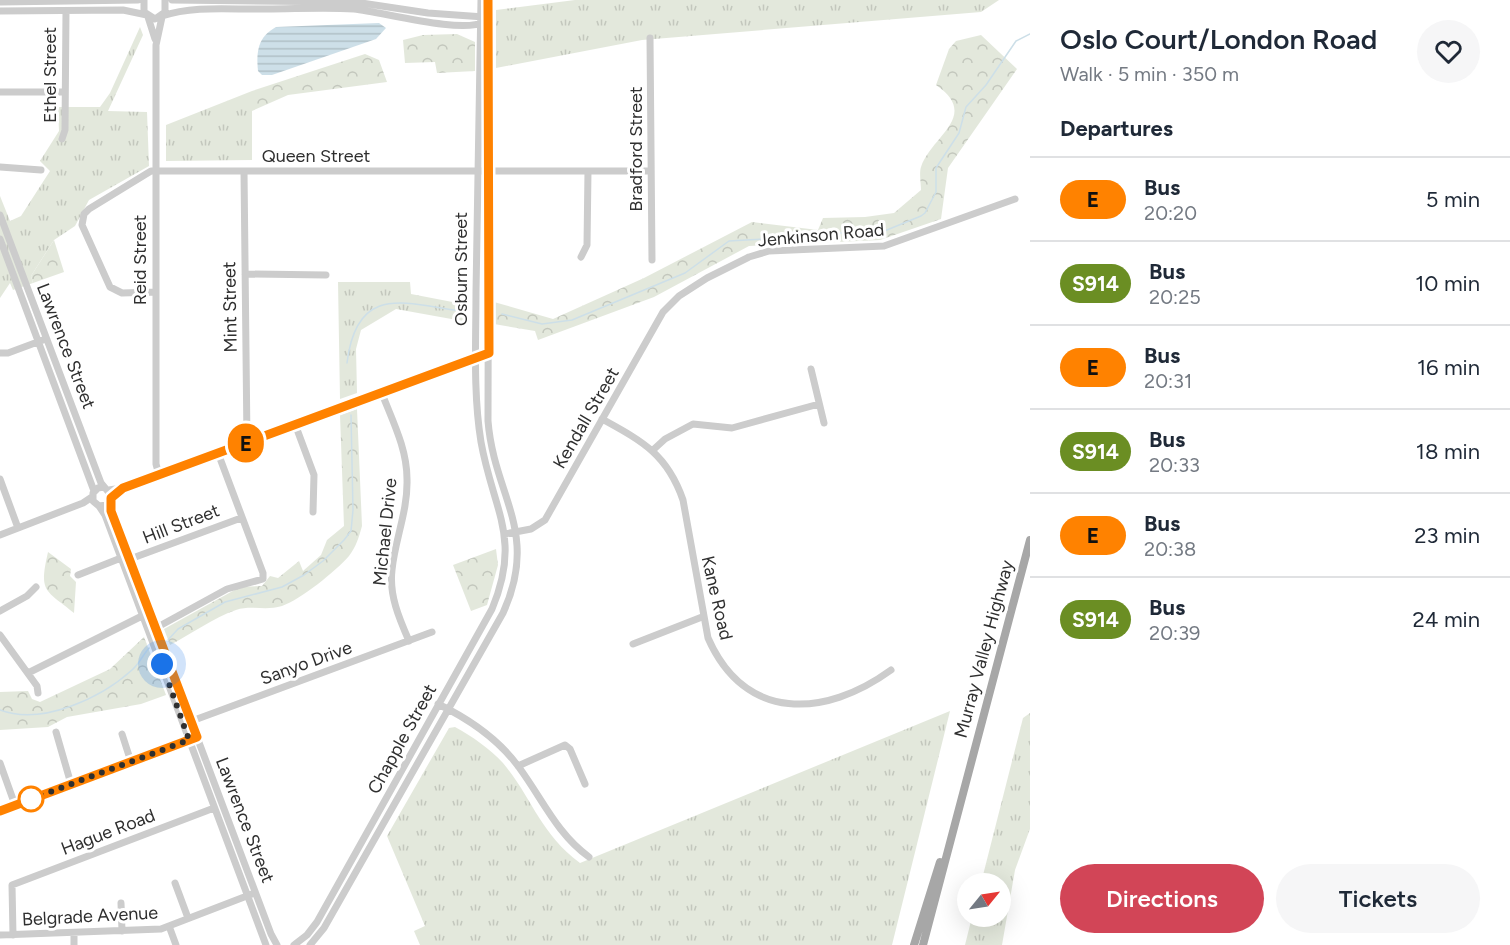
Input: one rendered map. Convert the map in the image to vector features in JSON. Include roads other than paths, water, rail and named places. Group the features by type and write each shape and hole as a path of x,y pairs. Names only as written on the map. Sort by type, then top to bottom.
{"main road":[{"name":"Murray Valley Highway","path":"923,945 1030,540"},
{"name":"Murray Valley Highway","path":"914,945 970,767"}],"street":[{"path":"0,2 138,0"},
{"name":"Reid Street","path":"144,0 143,8 148,16 156,45"},
{"name":"Reid Street","path":"159,475 156,464 156,45 162,16 167,8 165,0"},
{"path":"171,0 366,3 450,15 481,15 489,20"},
{"name":"Osburn Street","path":"481,0 476,356 481,443 505,534"},
{"name":"Osburn Street","path":"489,0 490,433 516,533"},
{"path":"54,2 55,11"},
{"path":"206,2 206,10"},
{"path":"0,11 127,10 155,19 177,11 316,3"},
{"path":"325,3 451,24 481,24 489,20"},
{"name":"Ethel Street","path":"62,139 66,130 66,11"},
{"name":"Bradford Street","path":"650,38 652,260"},
{"path":"0,92 65,92"},
{"path":"0,168 41,170"},
{"path":"488,170 650,171"},
{"name":"Queen Street","path":"156,171 488,170"},
{"path":"155,292 122,292 110,287 82,221 89,209 151,171 156,171"},
{"name":"Mint Street","path":"244,171 247,442"},
{"path":"581,257 587,245 588,171"},
{"name":"Jenkinson Road","path":"670,304 707,278 749,257 781,251 884,246 1015,199"},
{"name":"Lawrence Street","path":"0,215 71,415 108,494 151,612 153,629 189,740 266,945"},
{"path":"1,242 10,241"},
{"name":"Lawrence Street","path":"1,242 43,340"},
{"path":"245,273 326,275"},
{"name":"Kendall Street","path":"505,534 531,529 544,520 670,304"},
{"path":"0,353 8,353 43,340"},
{"path":"0,535 381,391 489,353"},
{"path":"811,369 824,423"},
{"name":"Michael Drive","path":"381,391 402,445 407,469 406,502 392,569 392,587 395,603 409,641"},
{"path":"653,450 665,439 693,424 732,428 819,404"},
{"name":"Lawrence Street","path":"71,415 95,500 105,515 143,616 153,629 192,722 277,945"},
{"name":"Kane Road","path":"603,418 653,450 670,470 683,500 702,617 714,653 735,679 751,691 778,702 802,705 833,700 864,687 891,670"},
{"path":"296,424 314,475 313,512"},
{"path":"153,629 227,589 262,579 263,573 218,453"},
{"path":"0,479 18,528"},
{"path":"95,500 108,494"},
{"name":"Hill Street","path":"130,559 242,518"},
{"name":"Chapple Street","path":"310,945 324,928 448,710 511,593 518,561 516,533"},
{"name":"Chapple Street","path":"294,945 307,935 317,922 500,591 506,563 505,534"},
{"path":"78,575 121,558"},
{"path":"0,611 27,596 36,587"},
{"path":"28,673 151,612"},
{"path":"633,644 702,617"},
{"name":"Sanyo Drive","path":"184,724 432,632"},
{"path":"0,635 28,673 38,693"},
{"path":"0,650 7,645"},
{"path":"438,705 489,735 518,766 556,826 589,857"},
{"path":"56,732 71,784"},
{"path":"122,734 132,762"},
{"path":"0,811 197,737"},
{"path":"518,766 565,745 570,749 585,784"},
{"path":"0,763 15,805"},
{"name":"Hague Road","path":"13,935 9,884 214,808"},
{"path":"175,883 188,918"},
{"name":"Belgrade Avenue","path":"0,935 161,929 256,892"},
{"path":"121,903 122,931"},
{"path":"169,926 176,945"},
{"path":"74,933 74,945"}],"waterway":[{"path":"502,314 542,324 572,320 685,273 729,241 817,236 857,231 882,232 921,216 925,213 936,192 936,168 959,133 966,107 986,85 1016,41 1030,34"},
{"path":"347,363 353,337 362,319 374,309 389,304 406,303 467,312"},
{"path":"167,641 178,629 225,602 282,587 304,575 323,561 344,540 351,531 353,510 351,415"},
{"path":"0,710 16,714 52,712 88,699 134,668 149,648"}]}
